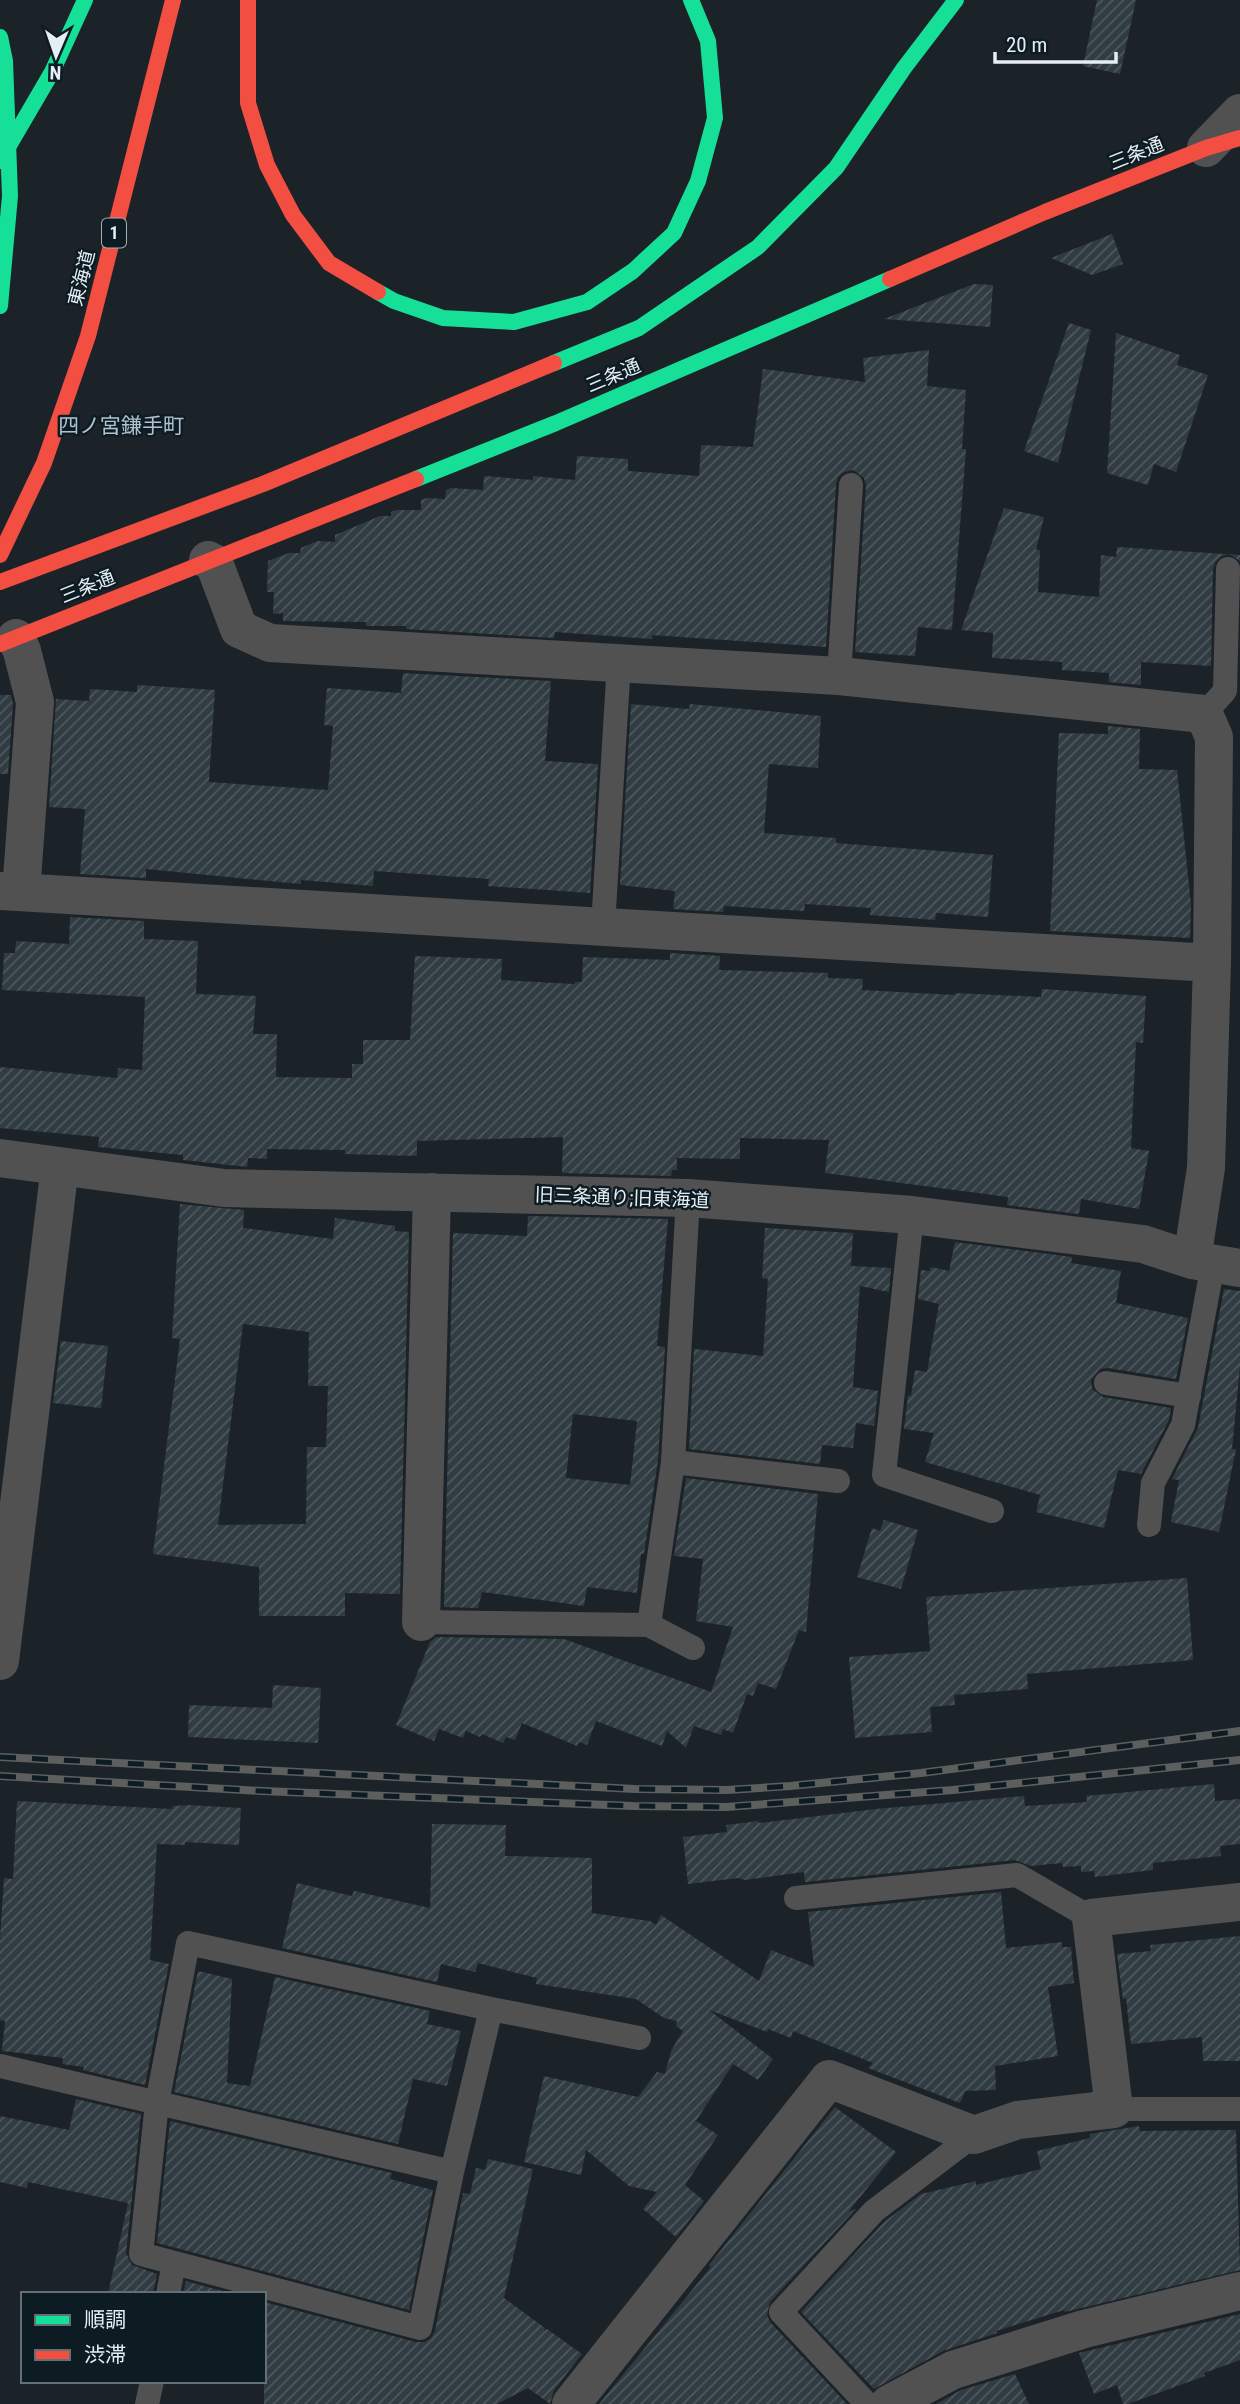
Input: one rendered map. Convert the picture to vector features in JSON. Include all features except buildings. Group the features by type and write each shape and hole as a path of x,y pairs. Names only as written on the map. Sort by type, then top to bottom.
{"main road":[{"path":"0,161 52,72 85,0"},
{"name":"東海道","path":"0,555 44,463 88,336 173,0"},
{"path":"248,0 247,103 267,165 293,215 329,263 394,301 443,318 514,322 587,302 633,271 674,233 698,181 715,118 708,41 691,0"},
{"name":"三条通","path":"0,582 263,484 639,328 758,247 836,168 904,68 956,0"},
{"path":"0,37 5,61 10,196 0,306"},
{"name":"三条通","path":"8,641 556,423 1045,212 1223,143"}],"street":[{"path":"1223,143 1240,113"},
{"path":"208,560 214,563 239,629 270,643 839,676 1204,713 1214,737 1212,962 1225,1009 1206,1168 1215,1264"},
{"path":"8,641 22,651 35,702 10,891 1212,962"},
{"name":"旧三条通り;旧東海道","path":"0,1158 224,1188 688,1198 912,1215 1143,1244 1215,1264"},
{"path":"0,1661 60,1166"},
{"path":"421,1622 432,1192"},
{"path":"571,2404 829,2079 974,2135 1018,2120 1114,2109 1091,1918 1240,1902"},
{"path":"889,2404 953,2370 1084,2329 1240,2291"}],"lane":[{"path":"839,676 850,485"},
{"path":"1204,713 1225,691 1228,569"},
{"path":"603,926 619,662"},
{"path":"649,1625 673,1462 688,1198"},
{"path":"912,1215 884,1475 992,1511"},
{"path":"1149,1525 1153,1483 1183,1425 1215,1264"},
{"path":"1106,1383 1189,1396"},
{"path":"673,1462 838,1481"},
{"path":"421,1622 649,1625 693,1648"},
{"path":"796,1898 1017,1875 1091,1918"},
{"path":"491,2009 452,2172 421,2328 141,2254 157,2103 188,1943 491,2009 639,2038"},
{"path":"0,2066 452,2172"},
{"path":"1114,2109 1240,2109"},
{"path":"867,2404 781,2312 874,2211 974,2135"},
{"path":"169,2292 174,2263"},
{"path":"147,2404 152,2383"}],"railway":[{"path":"0,1757 635,1789 727,1790 921,1773 1240,1731"},
{"path":"0,1776 262,1791 633,1806 726,1807 953,1790 1240,1760"}],"traffic: fast":[{"path":"0,161 52,72 85,0"},
{"path":"378,292 394,301 443,318 514,322 587,302 633,271 674,233 698,181 715,118 708,41 691,0"},
{"path":"554,363 639,328 758,247 836,168 904,68 956,0"},
{"path":"0,37 5,61 10,196 0,306"},
{"path":"416,479 556,423 890,279"}],"traffic: jam":[{"path":"0,555 44,463 88,336 173,0"},
{"path":"248,0 248,103 267,165 293,215 329,263 378,292"},
{"path":"890,279 1045,212 1206,148 1240,138"},
{"path":"0,582 263,484 554,363"},
{"path":"0,644 416,479"}],"district":[{"name":"四ノ宮鎌手町","path":"121,426"}]}
